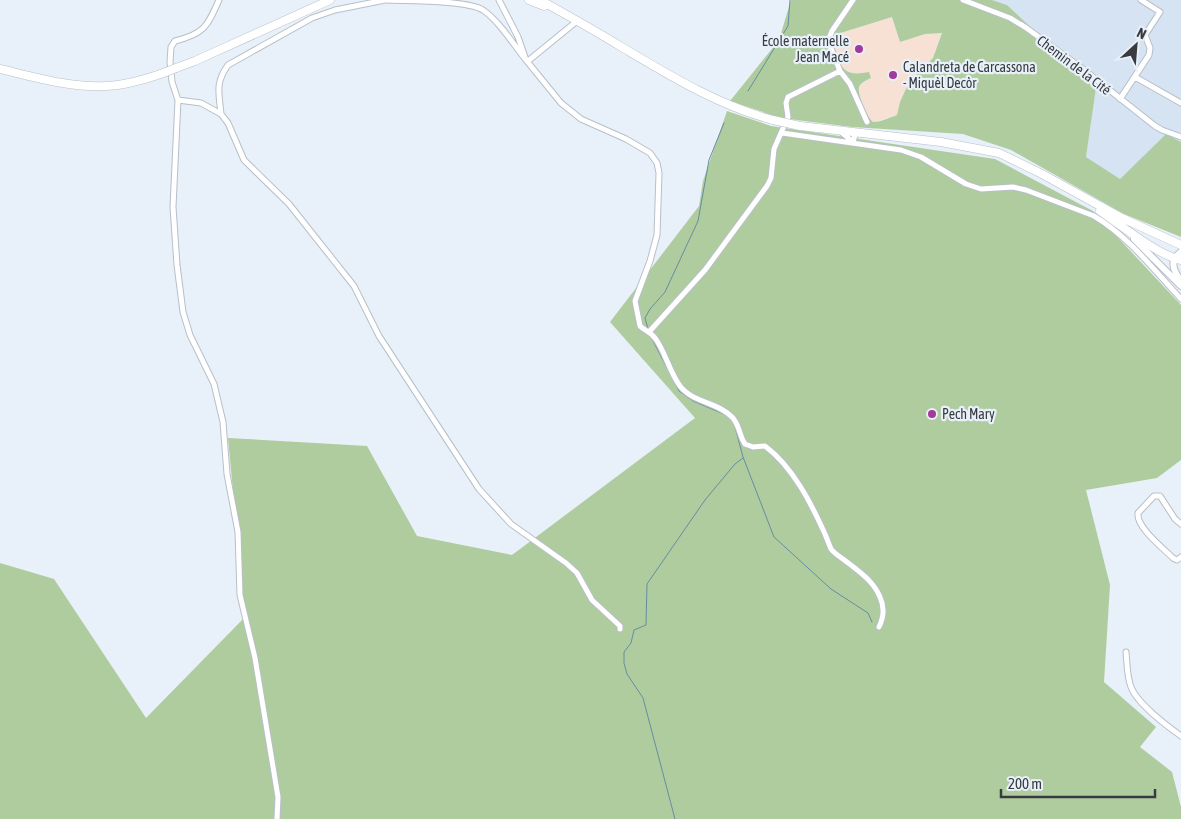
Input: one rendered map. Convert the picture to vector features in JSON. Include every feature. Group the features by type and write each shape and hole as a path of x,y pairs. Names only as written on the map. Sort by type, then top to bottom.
{"main road":[{"path":"0,69 43,79 91,86 107,86 138,81 176,68 330,0"},
{"path":"529,0 587,26"},
{"path":"540,0 697,91 747,113 800,126 941,142 992,151 1009,157 1136,225 1181,245"},
{"path":"1067,188 1157,249 1178,259"}],"street":[{"path":"219,0 200,33 175,41 171,47 172,82 178,100 173,207 177,265 182,303 190,335 214,384 223,422 227,474 238,532 240,595 255,658 278,797 277,819"},
{"path":"221,114 218,87 221,75 228,65 312,18 335,10 385,0 470,4 491,16 561,102 581,119 626,139 650,153 657,163 659,173 657,235 650,261 635,301 640,326 656,338 669,368 686,393 732,416 738,424 741,439 745,444 753,447 765,446 771,450 794,476 832,550 868,579 877,591 884,611 879,627"},
{"path":"499,0 518,37 527,61"},
{"path":"853,0 832,31 828,41 840,71 850,84 867,122"},
{"name":"Chemin de la Cité","path":"963,0 1010,18 1025,27 1162,130 1181,137"},
{"path":"1120,99 1150,51 1145,35 1160,12 1141,0"},
{"path":"527,61 576,21"},
{"path":"649,332 705,270 767,186 771,178 774,149 788,116 786,102 788,97 840,71"},
{"path":"1135,77 1181,103"},
{"path":"178,100 201,103 221,114 228,123 244,160 289,204 354,286 379,336 478,489 511,524 577,573 592,600 620,626 620,629"},
{"path":"840,131 853,142"},
{"path":"782,133 901,150 921,157 966,184 981,189 1013,187 1026,190 1094,216 1134,249 1181,299"},
{"path":"853,142 855,135 860,133"},
{"path":"1102,212 1137,241 1181,286"},
{"path":"1181,252 1173,265 1174,271 1181,281"},
{"path":"1181,524 1175,519 1160,496 1154,496 1138,513 1138,520 1145,530 1174,558 1177,560 1181,557"},
{"path":"1126,652 1130,685 1134,694 1166,725 1181,736"}],"shaded area":[{"path":"992,0 1181,0 1181,142 1166,134 1120,179 1086,157 1096,88 1007,5"},
{"name":"Calandreta de Carcassona - Miquèl Decòr","path":"892,17 900,42 925,34 942,32 933,58 912,79 900,102 897,115 875,122 870,120 867,115 858,90 860,85 871,78 869,72 857,74 844,70 839,62 832,40 834,35"}],"green space":[{"path":"791,0 992,0 1007,5 1096,88 1086,157 1120,179 1166,134 1181,142 1181,237 1124,214 1011,150 963,134 852,127 781,118 730,101 779,40","holes":["892,17 900,42 925,34 942,33 933,58 912,79 905,91 897,115 874,122 866,112 859,90 861,84 871,78 869,72 852,73 847,71 840,62 832,40 834,35"]},
{"path":"727,111 771,126 995,159 1093,211 1181,305 1181,460 1157,478 1086,490 1110,585 1104,682 1156,727 1140,747 1172,772 1181,807 1181,819 0,819 0,563 54,579 146,718 245,617 228,438 367,446 417,536 512,555 695,418 610,322 699,206 703,181"}],"waterway":[{"path":"748,91 788,26 790,0"},
{"path":"648,329 645,318 650,309 665,292 698,221 709,160 724,123"},
{"path":"651,337 679,391 693,401 726,415"},
{"path":"729,417 734,423 743,457 774,537 831,589 868,613 872,622"},
{"path":"675,819 643,698 627,674 624,652 631,643 634,630 646,625 647,584 705,500 735,464 743,458"}],"place":[{"name":"École maternelle Jean Macé","path":"859,49"},
{"name":"Calandreta de Carcassona - Miquèl Decòr","path":"893,75"},
{"name":"Pech Mary","path":"932,414"}]}
